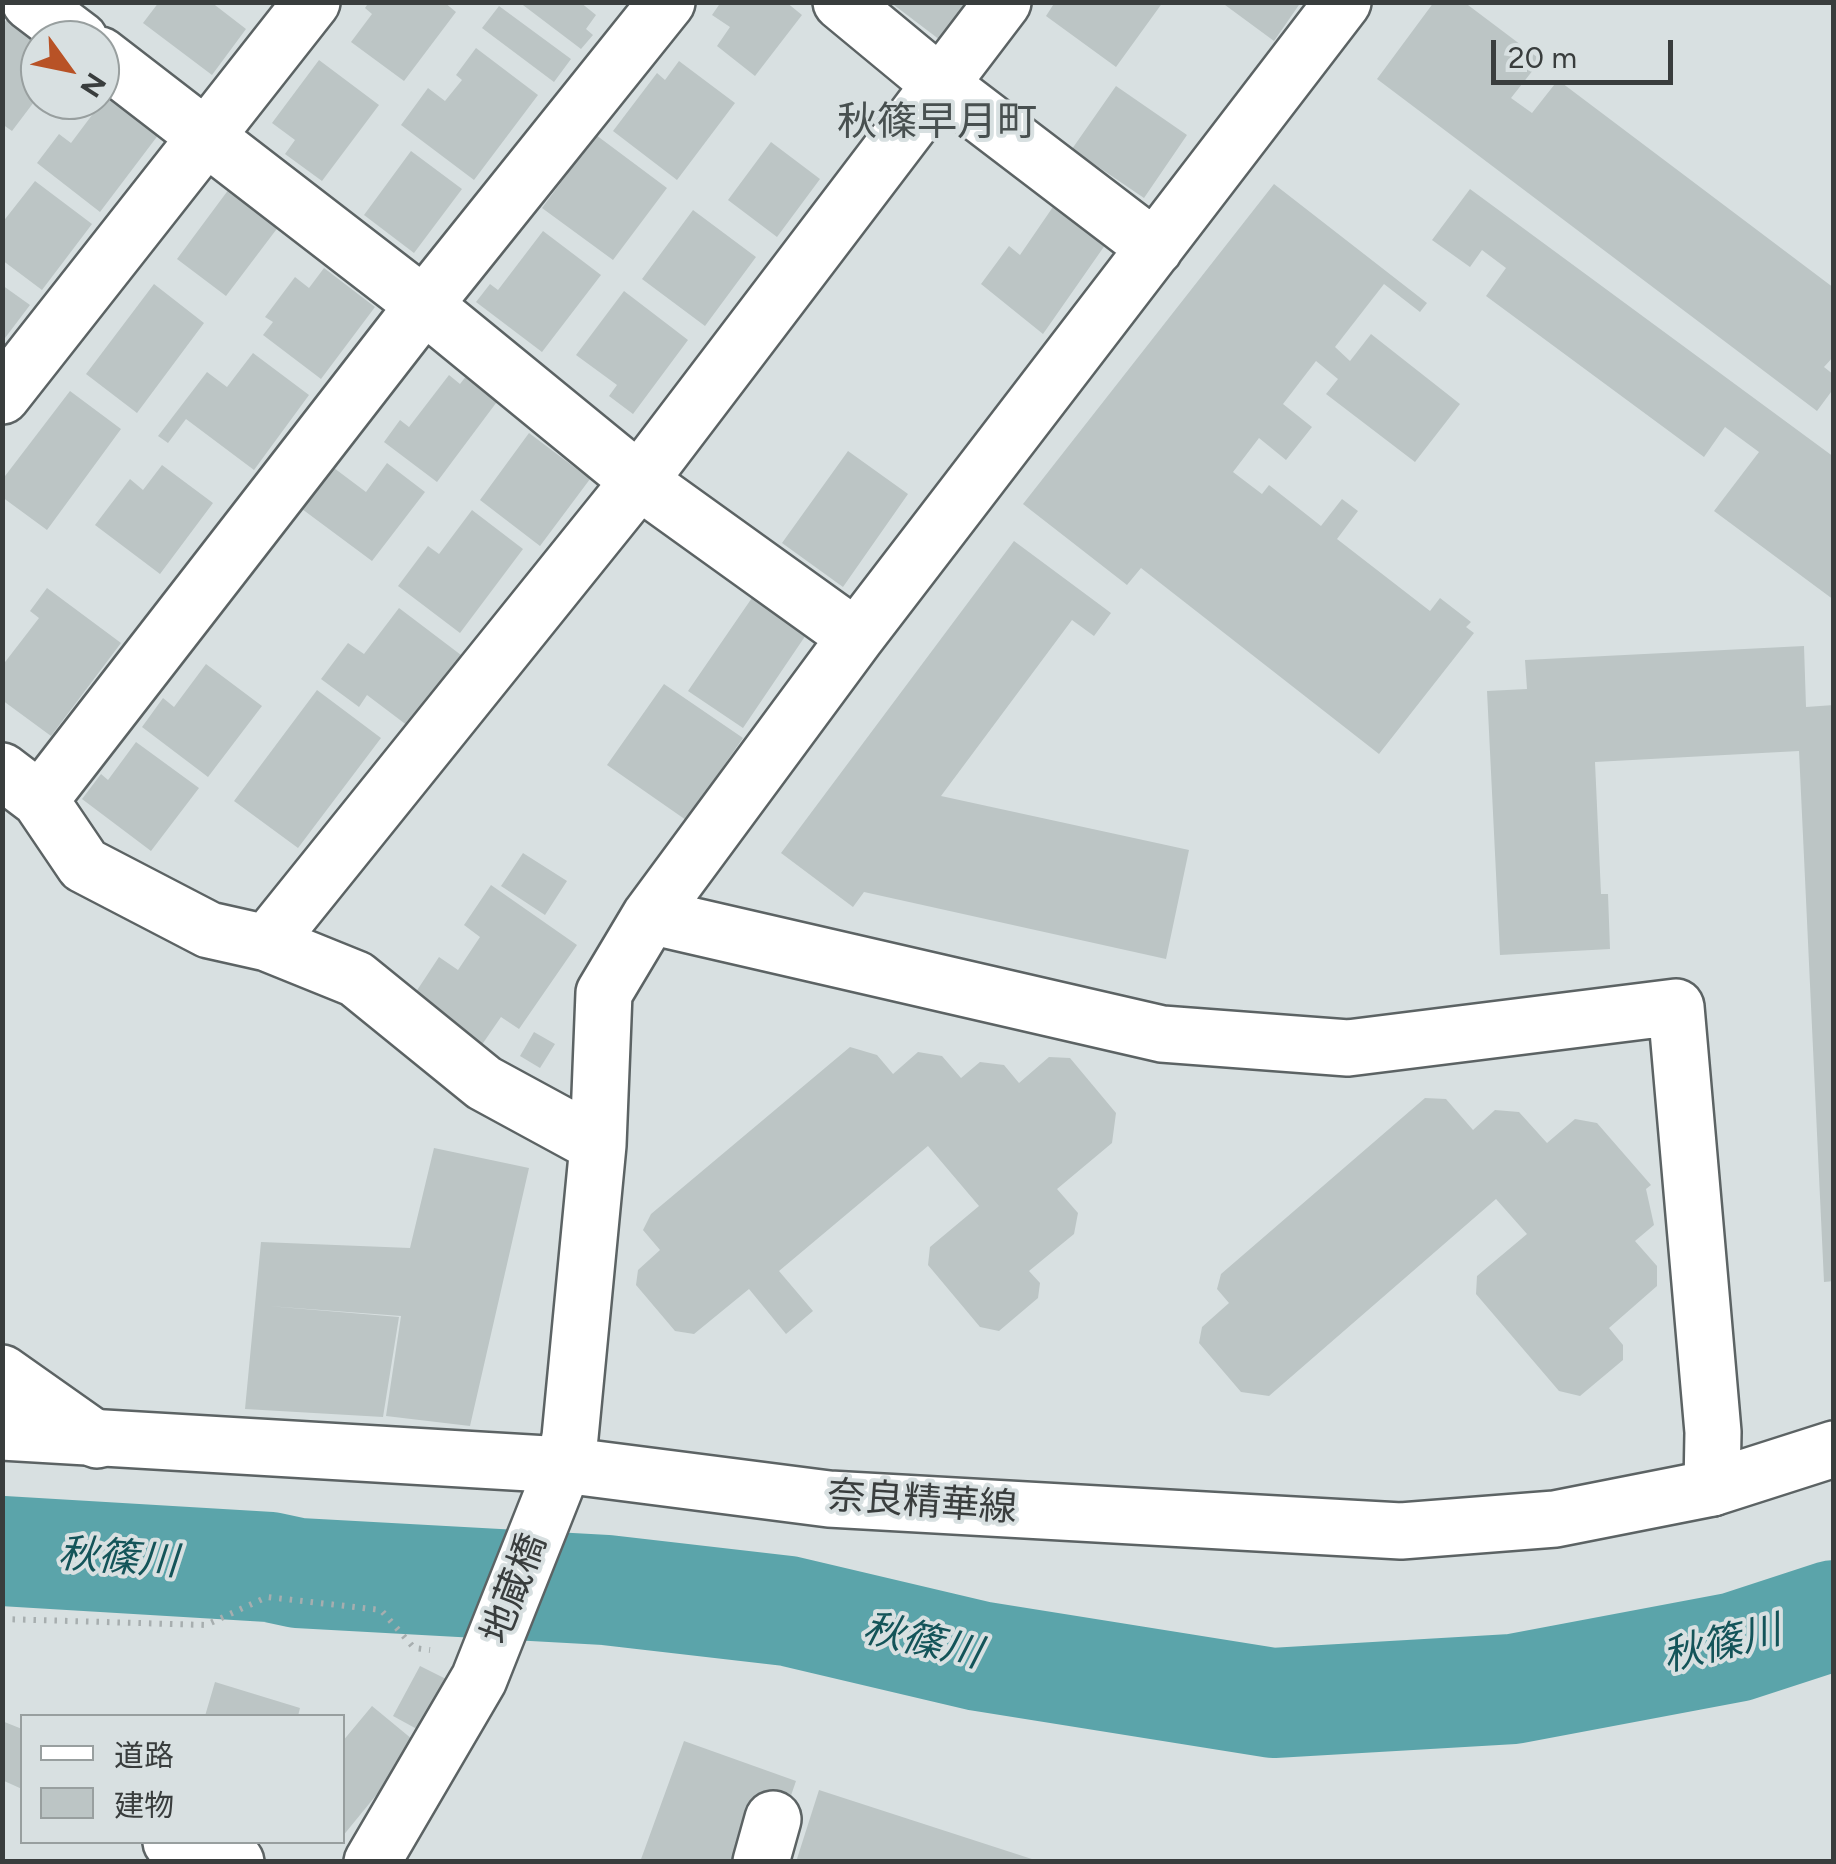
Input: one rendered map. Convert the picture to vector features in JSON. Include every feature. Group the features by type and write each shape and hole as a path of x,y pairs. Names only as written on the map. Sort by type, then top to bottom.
{"street":[{"path":"30,2 54,20"},
{"path":"2,396 312,2"},
{"path":"598,1146 484,1083 356,979 267,943 209,930 84,865 21,785 424,304 667,2"},
{"path":"842,2 940,84 1154,248"},
{"path":"267,943 639,481 1003,2"},
{"name":"地蔵橋","path":"372,1862 557,1481 570,1437 598,1146 604,993 650,916 856,637 1343,2"},
{"path":"120,70 424,304 639,481 856,637"},
{"path":"650,916 1162,1034 1348,1048 1676,1008 1713,1432 1712,1488"},
{"path":"2,1374 97,1440"},
{"name":"奈良精華線","path":"2,1432 557,1481 1401,1531 1555,1520 1712,1488 1834,1449"},
{"path":"178,1844 236,1862"}],"path":[{"path":"2,1619 206,1625 267,1597 381,1610 414,1648 464,1666"}],"building":[{"path":"159,2 211,2 246,29 212,75 143,23"},
{"path":"369,2 444,2 456,12 404,81 351,42 372,14 365,8"},
{"path":"519,2 580,2 596,15 586,29 593,35 581,49"},
{"path":"721,2 786,2 802,15 755,76 717,46 730,27 712,15"},
{"path":"890,2 967,2 940,40"},
{"path":"1055,2 1163,2 1116,67 1046,16"},
{"path":"1221,2 1301,2 1274,41"},
{"path":"1434,2 1464,2 1541,60 1511,98 1532,113 1558,80 1834,288 1834,356 1824,367 1834,375 1834,388 1817,411 1377,79"},
{"path":"499,6 571,59 554,82 482,28"},
{"path":"7,19 20,28 20,120 12,131 2,124 2,26"},
{"path":"476,48 538,95 474,180 401,125 428,88 445,101 462,80 456,75"},
{"path":"319,60 379,105 322,181 285,154 295,140 272,123"},
{"path":"679,61 735,103 677,180 613,131 657,73 665,80"},
{"path":"1116,86 1187,135 1144,198 1072,149"},
{"path":"120,105 159,134 100,212 37,163 59,134 71,143 88,120 120,120"},
{"path":"596,135 667,188 613,260 542,208"},
{"path":"771,142 820,179 777,237 728,200"},
{"path":"411,151 462,189 414,253 364,215"},
{"path":"35,181 92,224 42,290 2,260 2,223"},
{"path":"1274,184 1427,303 1420,312 1384,284 1335,347 1350,361 1371,334 1460,404 1415,462 1326,394 1338,379 1316,361 1283,404 1312,427 1286,460 1259,438 1233,472 1262,494 1269,485 1321,526 1342,499 1358,511 1337,539 1430,611 1440,598 1471,622 1466,627 1474,633 1379,754 1141,568 1127,585 1023,504"},
{"path":"229,189 279,226 226,296 177,259"},
{"path":"1470,189 1834,457 1834,600 1714,511 1759,452 1725,427 1704,457 1486,296 1506,268 1482,250 1470,267 1432,240"},
{"path":"1057,201 1110,238 1043,334 981,284 1009,246 1020,255"},
{"path":"693,210 756,257 705,326 642,279"},
{"path":"543,231 601,275 542,352 476,302 490,284 498,290"},
{"path":"324,268 375,307 321,379 263,335 273,322 265,317 295,277 309,288"},
{"path":"154,284 204,323 137,413 86,374"},
{"path":"2,285 30,305 2,342"},
{"path":"624,291 688,340 633,414 609,396 617,385 576,355"},
{"path":"253,353 309,395 254,470 186,419 168,443 158,436 207,372 227,387"},
{"path":"449,375 460,384 467,375 499,399 437,482 384,442 400,420 409,427"},
{"path":"70,391 121,429 47,530 2,497 2,480"},
{"path":"529,433 590,479 540,546 480,500"},
{"path":"848,451 908,494 843,587 782,543"},
{"path":"387,463 425,492 372,561 302,509 334,468 366,492"},
{"path":"162,465 213,503 160,574 95,525 130,479 143,490"},
{"path":"472,510 523,549 460,633 398,586 428,546 439,554"},
{"path":"1014,541 1111,613 1094,636 1072,620 941,796 1189,850 1166,959 864,892 853,907 781,853"},
{"path":"47,588 121,643 51,736 2,700 2,666 39,618 30,611"},
{"path":"756,592 810,629 743,728 688,691"},
{"path":"399,608 461,655 408,726 367,695 359,707 321,679 348,643 364,654"},
{"path":"1804,646 1806,707 1834,705 1834,1281 1824,1282 1799,751 1595,762 1601,894 1608,894 1610,949 1500,955 1487,691 1527,689 1525,660"},
{"path":"206,664 262,706 208,777 142,727 163,698 174,707"},
{"path":"664,684 743,738 686,820 607,765"},
{"path":"317,690 381,738 298,848 234,801"},
{"path":"136,742 199,788 151,851 82,799 101,774 108,780"},
{"path":"523,853 567,881 545,915 501,886"},
{"path":"491,885 577,945 519,1029 501,1017 479,1049 410,1001 439,957 458,970 480,937 464,925"},
{"path":"534,1032 555,1044 540,1068 520,1056"},
{"path":"850,1047 877,1055 893,1074 918,1052 942,1056 961,1078 980,1062 1004,1065 1019,1083 1049,1057 1070,1058 1116,1113 1112,1143 1057,1189 1078,1213 1074,1234 1029,1271 1040,1283 1038,1298 999,1331 980,1327 928,1265 930,1247 979,1206 928,1146 779,1271 813,1311 786,1334 749,1289 694,1334 675,1331 636,1285 638,1270 660,1250 643,1230 651,1214"},
{"path":"1425,1098 1446,1099 1473,1130 1495,1110 1519,1112 1547,1143 1575,1119 1597,1123 1651,1185 1646,1189 1654,1225 1635,1241 1657,1266 1657,1286 1609,1328 1623,1345 1623,1360 1580,1396 1559,1391 1476,1294 1477,1276 1527,1234 1496,1199 1269,1396 1241,1392 1199,1343 1202,1327 1229,1303 1217,1289 1221,1274"},
{"path":"434,1148 529,1168 470,1426 386,1416 401,1316 268,1306 399,1317 383,1417 245,1409 261,1242 410,1248"},
{"path":"420,1666 454,1683 426,1734 393,1716"},
{"path":"215,1682 300,1708 298,1714 206,1714"},
{"path":"372,1706 418,1744 345,1833 345,1738"},
{"path":"2,1721 20,1728 20,1788 2,1780"},
{"path":"684,1741 796,1781 786,1810 743,1862 640,1862"},
{"path":"819,1790 1038,1861 1038,1862 796,1862"}],"waterway":[{"name":"秋篠川","path":"2,1551 606,1590 788,1611 979,1656 1273,1703 1513,1689 1736,1647 1834,1615"}],"district":[{"name":"秋篠早月町","path":"937,123"}]}
